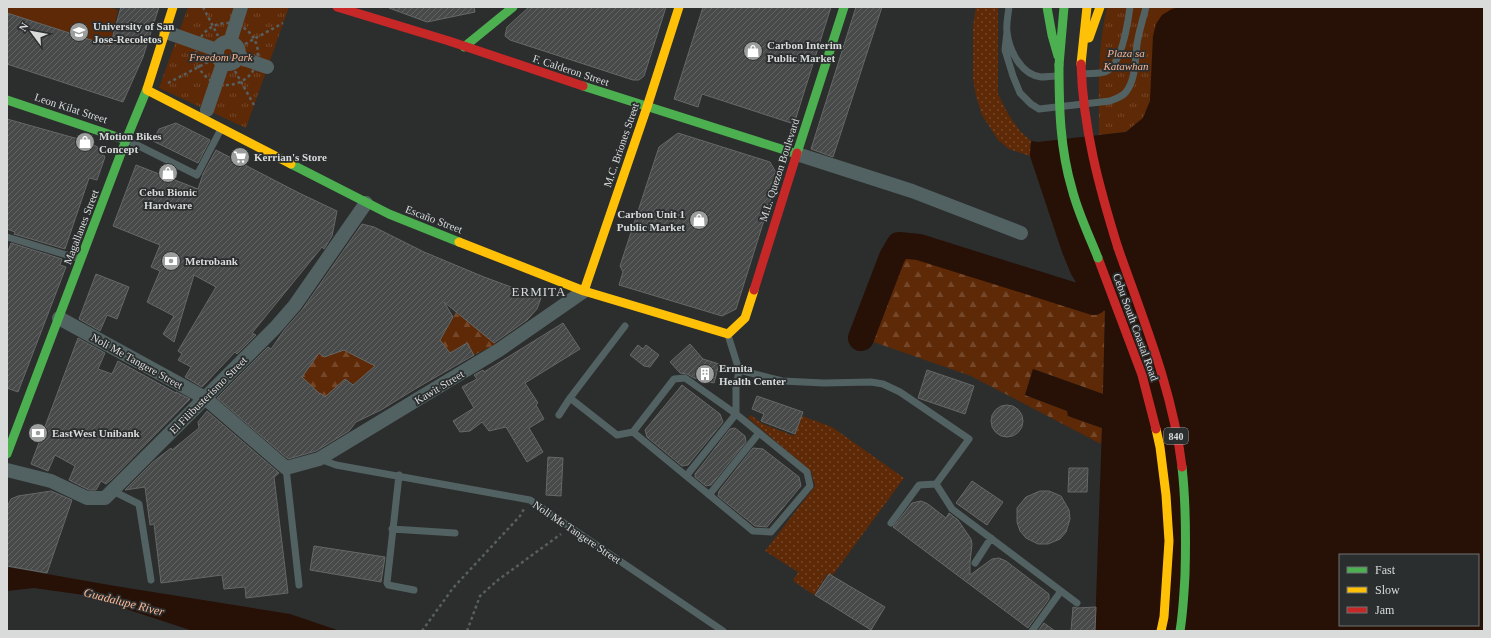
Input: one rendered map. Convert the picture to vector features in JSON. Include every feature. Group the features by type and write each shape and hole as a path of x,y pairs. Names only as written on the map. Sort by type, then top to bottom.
{"main road":[{"name":"Magallanes Street","path":"7,452 17,419 59,318 126,140 147,90 173,7"},
{"name":"F. Calderon Street","path":"337,7 449,41 647,107 797,154"},
{"path":"464,47 513,7"},
{"name":"M.C. Briones Street","path":"584,291 647,107 679,7"},
{"name":"M.L. Quezon Boulevard","path":"728,334 745,318 844,7"},
{"name":"Cebu South Coastal Road","path":"1047,7 1059,63"},
{"name":"Cebu South Coastal Road","path":"1064,7 1059,63 1058,103 1065,160 1077,207 1142,375 1160,448 1166,495 1169,540 1164,617 1161,631"},
{"name":"Cebu South Coastal Road","path":"1087,7 1082,61 1082,97 1092,160 1118,248 1160,369 1179,447 1184,494 1186,543 1183,617 1180,631"},
{"name":"Cebu South Coastal Road","path":"1082,61 1100,7"},
{"name":"Escaño Street","path":"147,90 389,214 584,291 728,334"},
{"name":"Leon Kilat Street","path":"7,100 126,140"}],"street":[{"path":"207,110 241,7"},
{"path":"166,32 267,67"},
{"path":"797,154 912,191 1021,233"},
{"name":"El Filibusterismo Street","path":"7,470 51,481 87,498 106,498 275,328 295,305 366,203"},
{"name":"Kawit Street","path":"286,468 319,459 499,350 584,291"},
{"name":"Noli Me Tangere Street","path":"59,318 205,398 286,468"}],"lane":[{"path":"1009,7 1005,50 1020,93 1031,104 1039,109 1110,101 1118,98 1126,92 1131,81 1136,61 1137,43 1146,7"},
{"path":"1007,32 1012,51 1023,69 1032,74 1041,77 1105,72 1111,68 1117,58 1127,28 1130,7"},
{"path":"126,140 197,176 221,128"},
{"path":"7,237 81,259"},
{"path":"559,414 625,326"},
{"path":"687,476 736,414 736,388 739,370 728,334"},
{"path":"739,370 782,382 871,382 883,384 900,392 969,439 936,484"},
{"path":"570,398 617,435 633,432 674,378 685,378 736,414 807,472 810,486 771,532 753,531 633,432"},
{"path":"710,495 759,433"},
{"name":"Noli Me Tangere Street","path":"319,459 336,465 399,475 530,500 674,596 723,631"},
{"path":"286,468 298,585"},
{"path":"399,475 387,583 388,585 414,590"},
{"path":"891,523 919,485 936,484"},
{"path":"936,484 952,509 1077,603"},
{"path":"113,491 139,504 151,580"},
{"path":"392,529 454,533"},
{"path":"975,563 991,538"},
{"path":"1032,631 1061,591"}],"path":[{"path":"204,7 254,105"},
{"path":"166,84 283,23"},
{"path":"422,631 453,588 520,516 530,500"},
{"path":"467,631 480,596 498,580 570,528"}],"green space":[{"path":"7,7 109,7 118,10 110,46 7,13"},
{"name":"Freedom Park","path":"188,7 289,7 246,128 159,88"},
{"path":"976,7 998,7 998,94 1008,114 1020,131 1031,141 1030,156 1009,149 998,140 982,115 976,96 973,79 973,26"},
{"name":"Plaza sa Katawhan","path":"1107,7 1180,7 1172,9 1150,101 1143,118 1126,132 1099,135 1100,55"},
{"path":"903,249 1105,310 1103,394 1033,369 1025,395 1068,411 1068,416 1102,428 1101,444 971,376 865,339"},
{"path":"456,312 496,344 474,355 467,343 450,353 440,340"},
{"path":"351,347 366,355 379,371 370,372 353,384 345,379 325,397 318,393 292,368 297,362 308,369 319,353 324,357"},
{"path":"751,415 761,423 794,436 802,416 832,427 904,478 832,576 828,573 814,595 793,581 798,572 765,551 815,486 811,471 748,418"}],"water":[{"path":"1180,7 1484,7 1484,631 1095,631 1102,428 1068,416 1067,411 1025,395 1033,369 1103,394 1105,311 1077,284 1071,274 1062,252 1030,156 1031,141 1038,142 1126,132 1143,118 1150,101 1153,36 1156,24 1162,15 1172,9"},
{"name":"Guadalupe River","path":"7,567 290,614 340,631 193,631 84,595 34,588 7,591"}],"building":[{"name":"University of San Jose-Recoletos","path":"121,7 159,7 143,57 123,102 7,64 7,13 110,46"},
{"path":"474,7 475,12 427,22 389,8"},
{"path":"529,7 666,7 644,76 639,80 633,80 510,40 505,36 507,27"},
{"name":"Carbon Interim Public Market","path":"703,7 831,7 794,124 702,94 698,107 674,99"},
{"path":"856,7 882,7 833,157 811,149"},
{"path":"7,119 89,142 99,148 105,157 97,180 89,178 65,249 14,234 15,232 7,229"},
{"path":"176,123 210,140 198,163 153,141 159,129"},
{"name":"Carbon Unit 1 Public Market","path":"678,133 770,162 778,176 736,309 722,316 619,285 623,272 620,266 659,147"},
{"path":"216,150 337,211 332,236 324,249 322,247 252,333 256,335 237,354 235,352 202,387 185,377 191,367 178,360 182,354 178,351 216,287 194,275 174,342 163,334 174,316 147,302 160,271 151,267 160,245 113,226 136,165 198,189 203,174"},
{"path":"362,224 374,227 424,252 484,277 541,298 537,309 527,320 494,343 444,302 453,317 440,340 450,353 467,343 474,355 381,410 356,422 349,431 316,451 288,459 217,398 268,347 271,349 285,329 302,310","holes":["344,350 375,366 353,385 345,379 325,397 302,377 319,353 324,357"]},
{"path":"11,243 62,259 60,265 66,267 18,392 7,388 7,254"},
{"path":"96,274 129,287 117,319 107,315 100,331 79,319"},
{"path":"563,323 580,349 525,383 538,403 536,405 544,419 529,428 543,452 527,462 506,427 489,431 482,422 470,431 460,432 453,421 474,408 462,387 477,379 474,375 483,370 484,372"},
{"path":"78,338 105,353 98,369 112,374 118,361 176,393 190,399 112,479 106,484 101,481 96,490 89,490 69,480 75,466 55,455 48,471 31,464"},
{"path":"690,344 703,359 719,364 714,383 680,373 670,362"},
{"path":"638,345 643,349 646,345 659,355 650,367 644,366 630,355"},
{"path":"927,370 974,386 965,414 918,398"},
{"path":"682,385 720,414 723,422 688,465 682,466 647,437 645,430"},
{"path":"757,396 803,412 795,434 761,421 764,414 752,409"},
{"path":"1004,405 1010,405 1020,412 1023,421 1022,427 1016,434 1010,437 1004,437 994,430 991,424 991,418 998,408"},
{"path":"207,411 279,473 274,477 288,593 246,598 245,587 224,589 222,575 161,583 154,524 150,525 145,487 125,490 153,462 171,448 172,450 199,428 198,422"},
{"path":"735,428 745,436 746,442 711,485 706,486 695,477 695,474 730,429"},
{"path":"753,448 763,449 799,477 801,486 767,527 755,526 718,496 719,491"},
{"path":"548,457 563,458 561,496 546,495"},
{"path":"1069,468 1088,468 1087,492 1068,492"},
{"path":"972,481 1003,502 987,525 956,503"},
{"path":"51,491 72,500 47,573 7,566 7,507 11,499 18,496"},
{"path":"1040,491 1049,491 1061,496 1069,510 1070,519 1066,532 1060,539 1048,544 1038,544 1026,538 1020,531 1017,522 1017,508 1026,497"},
{"path":"921,501 928,504 946,518 949,513 958,520 971,539 970,575 992,559 999,558 1006,561 1049,594 1049,599 1028,628 893,527 912,503"},
{"path":"314,546 385,557 381,582 310,570"},
{"path":"829,574 885,607 871,630 815,595"},
{"path":"1073,607 1096,607 1095,631 1071,631"},
{"path":"1044,623 1055,631 1038,631"}],"waterway":[{"path":"861,338 892,257 899,245 919,247 1094,302"}],"traffic: fast":[{"path":"464,47 513,7"},
{"path":"797,153 844,7"},
{"path":"1047,7 1052,35 1058,56"},
{"path":"1059,65 1064,7"},
{"path":"1059,65 1060,112 1068,174 1077,207 1098,258"},
{"path":"583,86 797,154"},
{"path":"7,454 126,140 147,89"},
{"path":"7,100 126,140"},
{"path":"291,164 389,214 459,242"},
{"path":"1180,631 1184,596 1186,548 1182,467"}],"traffic: slow":[{"path":"147,89 173,7"},
{"path":"584,291 647,107 679,7"},
{"path":"1081,64 1087,7"},
{"path":"1089,38 1100,7"},
{"path":"147,90 291,164"},
{"path":"459,242 584,291 728,334 745,318 754,290"},
{"path":"1156,429 1160,447 1166,495 1169,541 1164,617 1161,631"}],"traffic: jam":[{"path":"337,7 449,41 583,86"},
{"path":"1081,64 1082,88 1093,157 1104,203 1118,248"},
{"path":"754,290 797,153"},
{"path":"1118,248 1147,328 1164,383 1172,411 1182,467"},
{"path":"1098,258 1142,375 1156,429"}],"place":[{"name":"University of San Jose-Recoletos","path":"79,32"},
{"name":"Carbon Interim Public Market","path":"753,51"},
{"name":"Motion Bikes Concept","path":"85,142"},
{"name":"Kerrian's Store","path":"240,157"},
{"name":"Cebu Bionic Hardware","path":"168,173"},
{"name":"Carbon Unit 1 Public Market","path":"699,220"},
{"name":"Metrobank","path":"171,261"},
{"name":"Ermita Health Center","path":"705,374"},
{"name":"EastWest Unibank","path":"38,433"}],"district":[{"name":"ERMITA","path":"539,291"}]}
